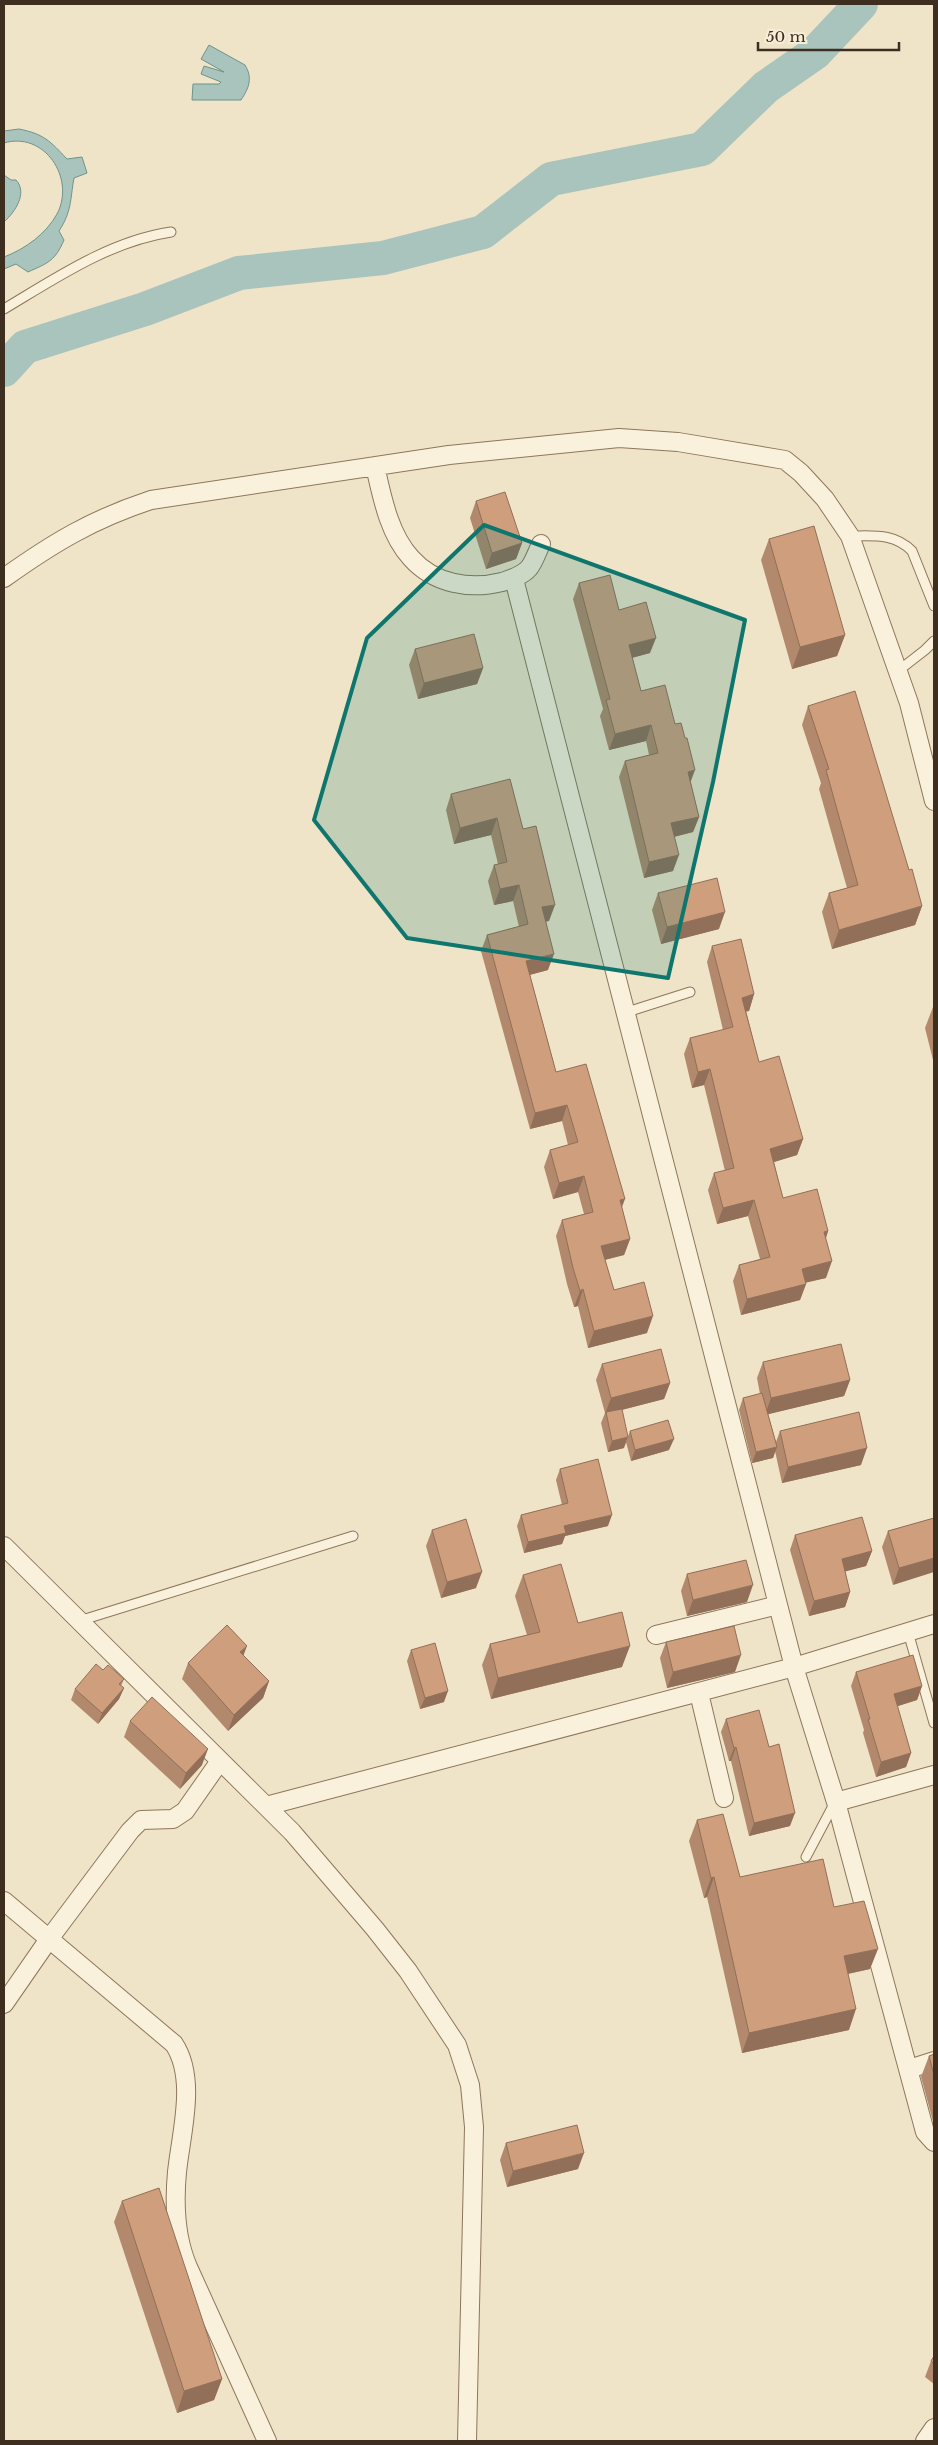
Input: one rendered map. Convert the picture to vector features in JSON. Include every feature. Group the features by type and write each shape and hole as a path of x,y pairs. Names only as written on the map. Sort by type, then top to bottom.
{"street":[{"path":"4,578 74,532 112,512 151,500 375,466 449,455 619,438 678,442 785,460 801,472 825,499 850,536 909,703 934,801"},
{"path":"375,466 390,519 400,543 411,559 427,571 449,583 483,587 514,579 529,568 541,544"},
{"path":"514,579 624,1013 794,1667 836,1802 925,2132 934,2142"},
{"path":"4,1546 292,1832 408,1971 457,2045 466,2067 470,2085 474,2127 467,2441"},
{"path":"656,1635 778,1605"},
{"path":"266,1806 699,1693 794,1667 934,1624"},
{"path":"699,1693 724,1798"},
{"path":"4,2004 49,1939 130,1830 141,1820 173,1819 185,1811 220,1761"},
{"path":"836,1802 934,1775"},
{"path":"4,1901 174,2044 181,2054 184,2062 185,2092 177,2175 179,2239 188,2267 267,2441"},
{"path":"909,2069 934,2061"},
{"path":"925,2441 934,2428"}],"lane":[{"path":"4,309 104,253 147,236 172,232"},
{"path":"850,536 888,536 905,544 912,551 934,606"},
{"path":"898,671 926,650 934,641"},
{"path":"624,1013 690,992"},
{"path":"79,1621 353,1536"},
{"path":"908,1632 934,1724"},
{"path":"806,1857 836,1802"}],"highlighted area":[{"path":"484,525 745,620 713,782 668,978 407,938 314,820 367,638"}],"water":[{"path":"209,45 245,65 249,74 249,83 241,100 192,100 193,84 219,84 221,82 201,74 204,66 224,72 201,59"},
{"path":"19,129 35,133 46,139 67,159 82,157 87,173 74,178 68,211 59,231 64,240 57,253 46,263 28,272 16,264 4,269 4,257 20,250 47,228 57,214 62,200 62,186 53,160 43,151 32,144 19,141 4,143 4,131"},
{"path":"4,175 11,180 16,180 21,191 16,208 4,222"}],"building":[{"path":"505,492 522,543 492,553 476,501"},
{"path":"814,526 845,635 800,647 769,539"},
{"path":"610,575 619,610 646,602 656,638 629,645 641,691 665,685 675,724 681,723 695,770 688,772 699,817 671,823 679,855 649,862 625,761 658,753 651,725 615,734 606,700 610,699 579,583"},
{"path":"474,634 483,668 424,683 415,649"},
{"path":"855,691 909,870 912,869 922,906 839,930 829,893 858,885 826,770 829,769 808,706"},
{"path":"510,779 523,829 536,826 555,905 542,907 554,954 526,961 556,1072 586,1064 625,1199 620,1200 630,1239 601,1246 614,1290 644,1282 653,1316 594,1331 583,1289 580,1291 573,1268 562,1220 593,1212 584,1176 559,1183 550,1150 578,1142 567,1105 535,1113 487,935 528,924 519,885 500,889 494,865 507,862 497,818 460,828 451,794"},
{"path":"717,878 725,912 667,927 658,893"},
{"path":"741,939 754,994 742,998 759,1062 779,1056 803,1139 770,1149 783,1198 817,1189 828,1231 824,1232 832,1261 802,1269 806,1284 747,1299 739,1265 770,1257 754,1200 723,1208 714,1173 734,1168 710,1069 698,1072 690,1038 733,1027 712,946"},
{"path":"841,1344 850,1380 771,1398 763,1362"},
{"path":"661,1349 670,1383 611,1398 602,1364"},
{"path":"762,1393 777,1447 756,1452 743,1398"},
{"path":"622,1409 628,1437 612,1441 606,1412"},
{"path":"859,1412 867,1448 788,1467 780,1431"},
{"path":"668,1420 674,1439 635,1450 630,1431"},
{"path":"598,1459 612,1515 564,1526 566,1533 528,1542 521,1515 568,1503 560,1469"},
{"path":"862,1517 872,1551 842,1559 850,1592 814,1601 795,1535"},
{"path":"934,1518 934,1558 899,1568 888,1531"},
{"path":"466,1519 482,1572 447,1582 432,1530"},
{"path":"746,1560 753,1585 693,1600 687,1574"},
{"path":"561,1564 578,1623 622,1612 630,1646 498,1678 490,1644 540,1632 523,1575"},
{"path":"227,1625 247,1646 240,1652 269,1681 234,1715 188,1663"},
{"path":"734,1626 741,1655 673,1672 666,1642"},
{"path":"435,1643 448,1691 425,1698 411,1650"},
{"path":"913,1655 922,1686 894,1694 911,1753 881,1762 856,1672"},
{"path":"96,1664 103,1670 108,1665 124,1679 119,1684 124,1688 102,1713 75,1689"},
{"path":"152,1697 208,1749 186,1773 130,1721"},
{"path":"759,1710 769,1747 779,1744 795,1813 754,1823 736,1747 734,1748 726,1719"},
{"path":"723,1814 740,1877 823,1859 834,1907 864,1901 878,1949 844,1956 856,2009 749,2033 714,1877 711,1878 697,1820"},
{"path":"934,2054 934,2075 929,2056"},
{"path":"577,2125 584,2153 513,2171 506,2143"},
{"path":"159,2188 222,2379 184,2391 122,2201"}],"waterway":[{"path":"4,370 25,347 145,309 239,273 383,258 483,232 551,179 702,149 766,87 815,53 861,4"}]}
